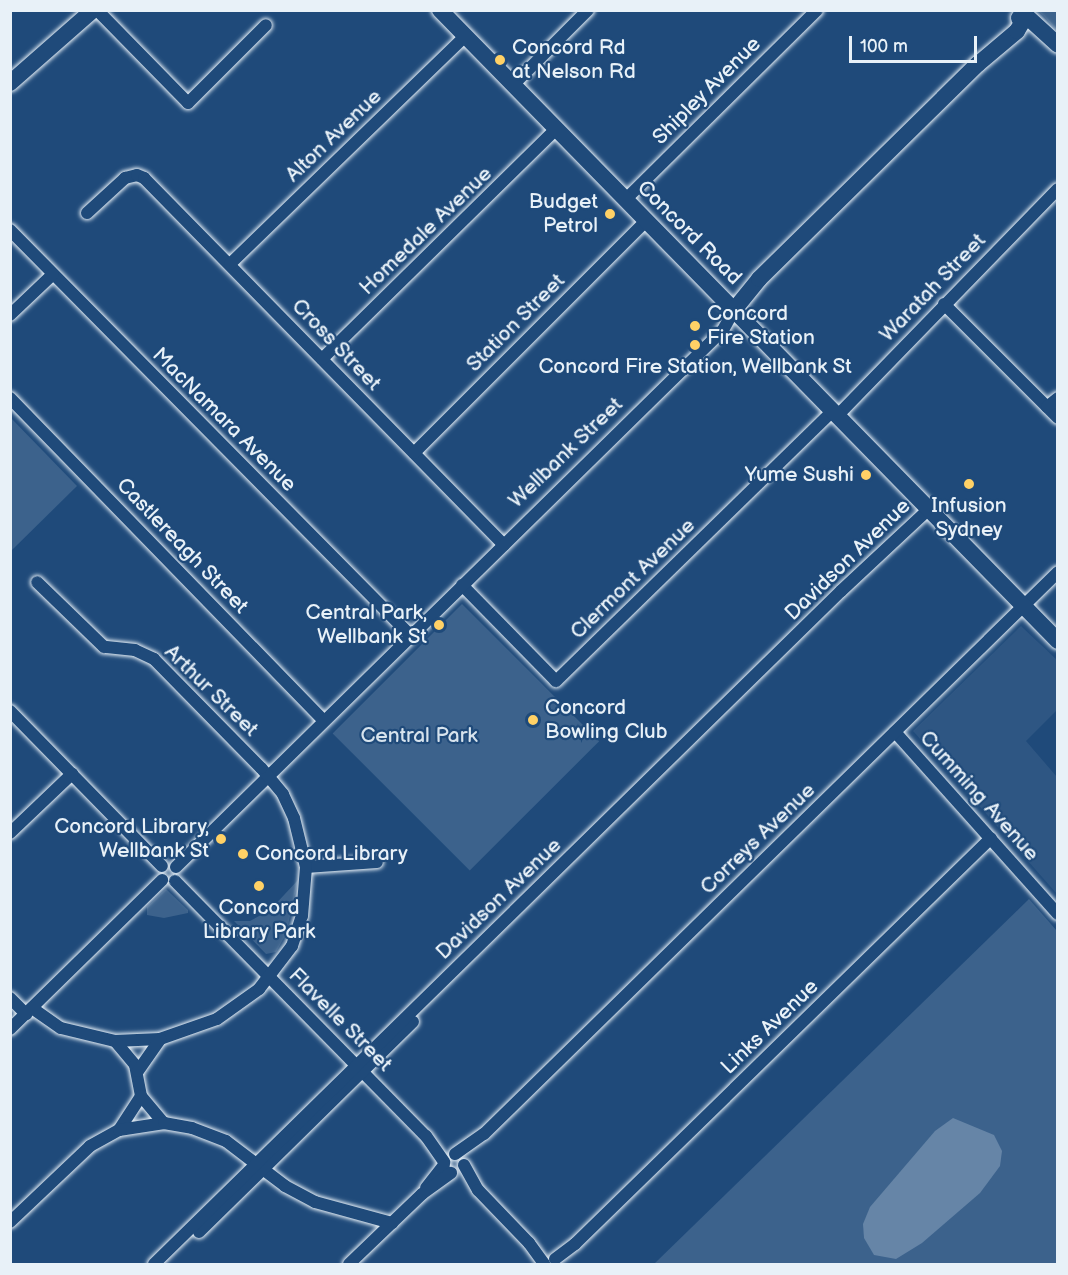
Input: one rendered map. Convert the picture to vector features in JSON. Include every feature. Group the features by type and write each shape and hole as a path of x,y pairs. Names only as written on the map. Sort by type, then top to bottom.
{"main road":[{"path":"10,83 59,44 95,10"},
{"name":"Concord Road","path":"440,10 1058,641"},
{"path":"1027,17 1058,45"},
{"name":"Wellbank Street","path":"978,64 1017,31 1027,17"},
{"name":"Wellbank Street","path":"734,310 759,279 1027,17"},
{"path":"10,91 43,64 59,44"}],"street":[{"path":"95,10 188,103 266,25"},
{"path":"513,85 588,10"},
{"name":"Shipley Avenue","path":"625,200 817,10"},
{"name":"Alton Avenue","path":"230,264 465,36"},
{"name":"Homedale Avenue","path":"322,359 556,129"},
{"name":"Cross Street","path":"87,213 125,178 137,175 230,264 504,545"},
{"name":"Waratah Street","path":"836,413 1058,189"},
{"name":"Station Street","path":"414,453 646,221"},
{"name":"MacNamara Avenue","path":"10,230 411,636"},
{"path":"10,315 53,274"},
{"path":"944,304 1058,418"},
{"name":"Wellbank Street","path":"176,867 723,330 734,310"},
{"name":"Castlereagh Street","path":"10,398 324,721"},
{"path":"1047,407 1058,398"},
{"name":"Clermont Avenue","path":"462,585 556,681 836,413"},
{"name":"Davidson Avenue","path":"166,1264 260,1167 929,509"},
{"name":"Correys Avenue","path":"349,1264 1058,572"},
{"name":"Arthur Street","path":"37,582 104,647 135,650 154,659 268,776 283,794 294,818 306,867"},
{"path":"10,711 162,866 176,867 175,881 162,880 10,1029"},
{"name":"Cumming Avenue","path":"895,732 1058,914"},
{"path":"10,833 72,774"},
{"name":"Links Avenue","path":"552,1263 575,1244 991,838"},
{"path":"10,998 61,1028 115,1041 160,1039 217,1019 246,1001 270,978 296,936 306,867 377,862"},
{"path":"162,866 159,871 162,880"},
{"name":"Flavelle Street","path":"175,881 529,1243 552,1263"},
{"path":"138,1071 160,1039"},
{"path":"115,1041 138,1071 141,1096 164,1123"},
{"path":"119,1130 141,1096"},
{"path":"10,1222 74,1159 119,1130 164,1123 210,1133 315,1202 392,1223"},
{"name":"Davidson Avenue","path":"154,1264 260,1167"}],"shaded area":[{"path":"1021,626 1057,660 1057,710 1026,741 1057,777 1057,894 913,731"},
{"path":"953,1118 994,1135 1002,1151 1000,1166 980,1193 922,1243 896,1259 874,1255 864,1238 863,1224 870,1207 935,1131"}],"green space":[{"path":"1038,11 1057,11 1057,31 1044,16"},
{"path":"11,418 77,486 11,551"},
{"name":"Central Park","path":"462,604 599,741 470,871 333,733"},
{"path":"298,880 286,934 276,952 266,954 234,921 250,921 270,910"},
{"path":"166,889 188,910 188,913 164,918 147,915 147,907"},
{"path":"1029,899 1057,931 1057,1264 654,1264"}],"place":[{"name":"Concord Rd at Nelson Rd","path":"500,60"},
{"name":"Budget Petrol","path":"610,214"},
{"name":"Concord Fire Station","path":"695,326"},
{"name":"Concord Fire Station, Wellbank St","path":"695,345"},
{"name":"Yume Sushi","path":"866,475"},
{"name":"Infusion Sydney","path":"969,484"},
{"name":"Central Park, Wellbank St","path":"439,625"},
{"name":"Concord Bowling Club","path":"533,720"},
{"name":"Concord Library, Wellbank St","path":"221,839"},
{"name":"Concord Library","path":"243,854"},
{"name":"Concord Library Park","path":"259,886"}]}
